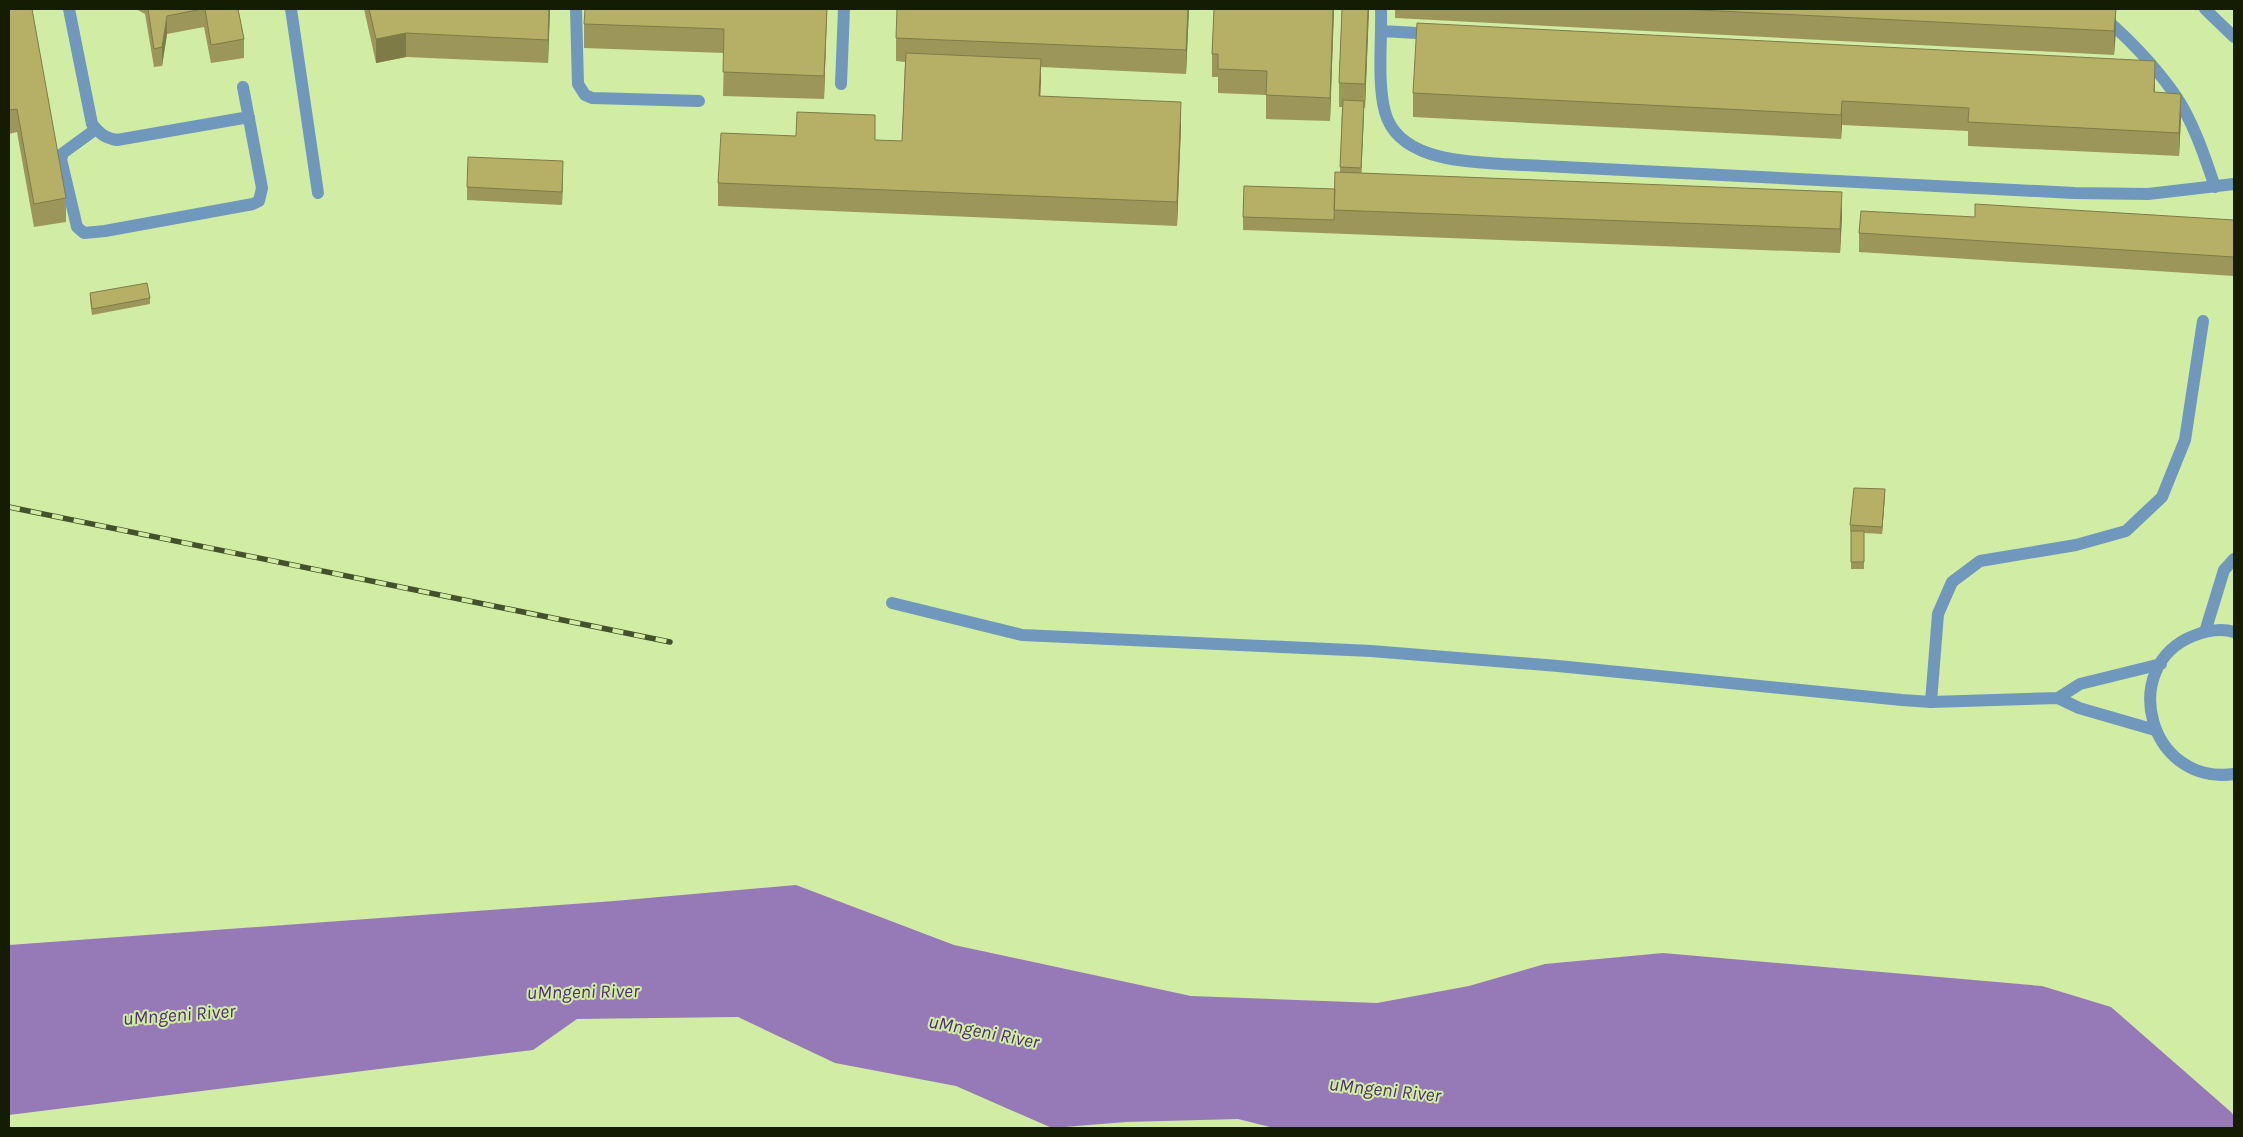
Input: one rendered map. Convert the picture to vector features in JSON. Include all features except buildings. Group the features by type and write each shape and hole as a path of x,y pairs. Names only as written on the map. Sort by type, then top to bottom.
{"street":[{"path":"69,9 92,124 107,138 117,140 249,116"},
{"path":"291,9 318,193"},
{"path":"576,9 578,84 585,95 592,98 700,101"},
{"path":"841,84 844,9"},
{"path":"1381,9 1385,112 1391,125 1406,142 1431,155 1468,162 2074,193 2148,194 2234,184"},
{"path":"2094,9 2134,45 2179,101 2203,150 2214,187"},
{"path":"2205,9 2234,36"},
{"path":"1382,31 1452,35"},
{"path":"2133,66 2153,67"},
{"path":"96,129 62,153 61,159 77,227 84,233 89,234 235,208 259,201 262,188 243,88"},
{"path":"1931,702 1938,614 1952,582 1980,561 2076,545 2126,531 2162,497 2185,440 2202,322"},
{"path":"2205,632 2224,570 2234,559"},
{"path":"892,603 1022,636 1371,651 1558,666 1931,702 2058,698 2079,708 2155,730"},
{"path":"2234,632 2205,632 2188,638 2173,650 2161,664 2154,679 2150,696 2150,713 2155,730 2166,748 2182,763 2202,773 2234,774"},
{"path":"2058,698 2080,684 2161,664"}],"water":[{"name":"uMngeni River","path":"796,885 954,945 1191,996 1377,1003 1469,986 1545,964 1663,953 2042,986 2111,1007 2231,1112 2234,1116 2234,1128 1274,1128 1238,1119 1126,1122 1052,1128 956,1086 835,1063 738,1017 577,1019 533,1050 9,1115 9,945 614,901"}],"railway":[{"path":"9,507 670,642"}]}
